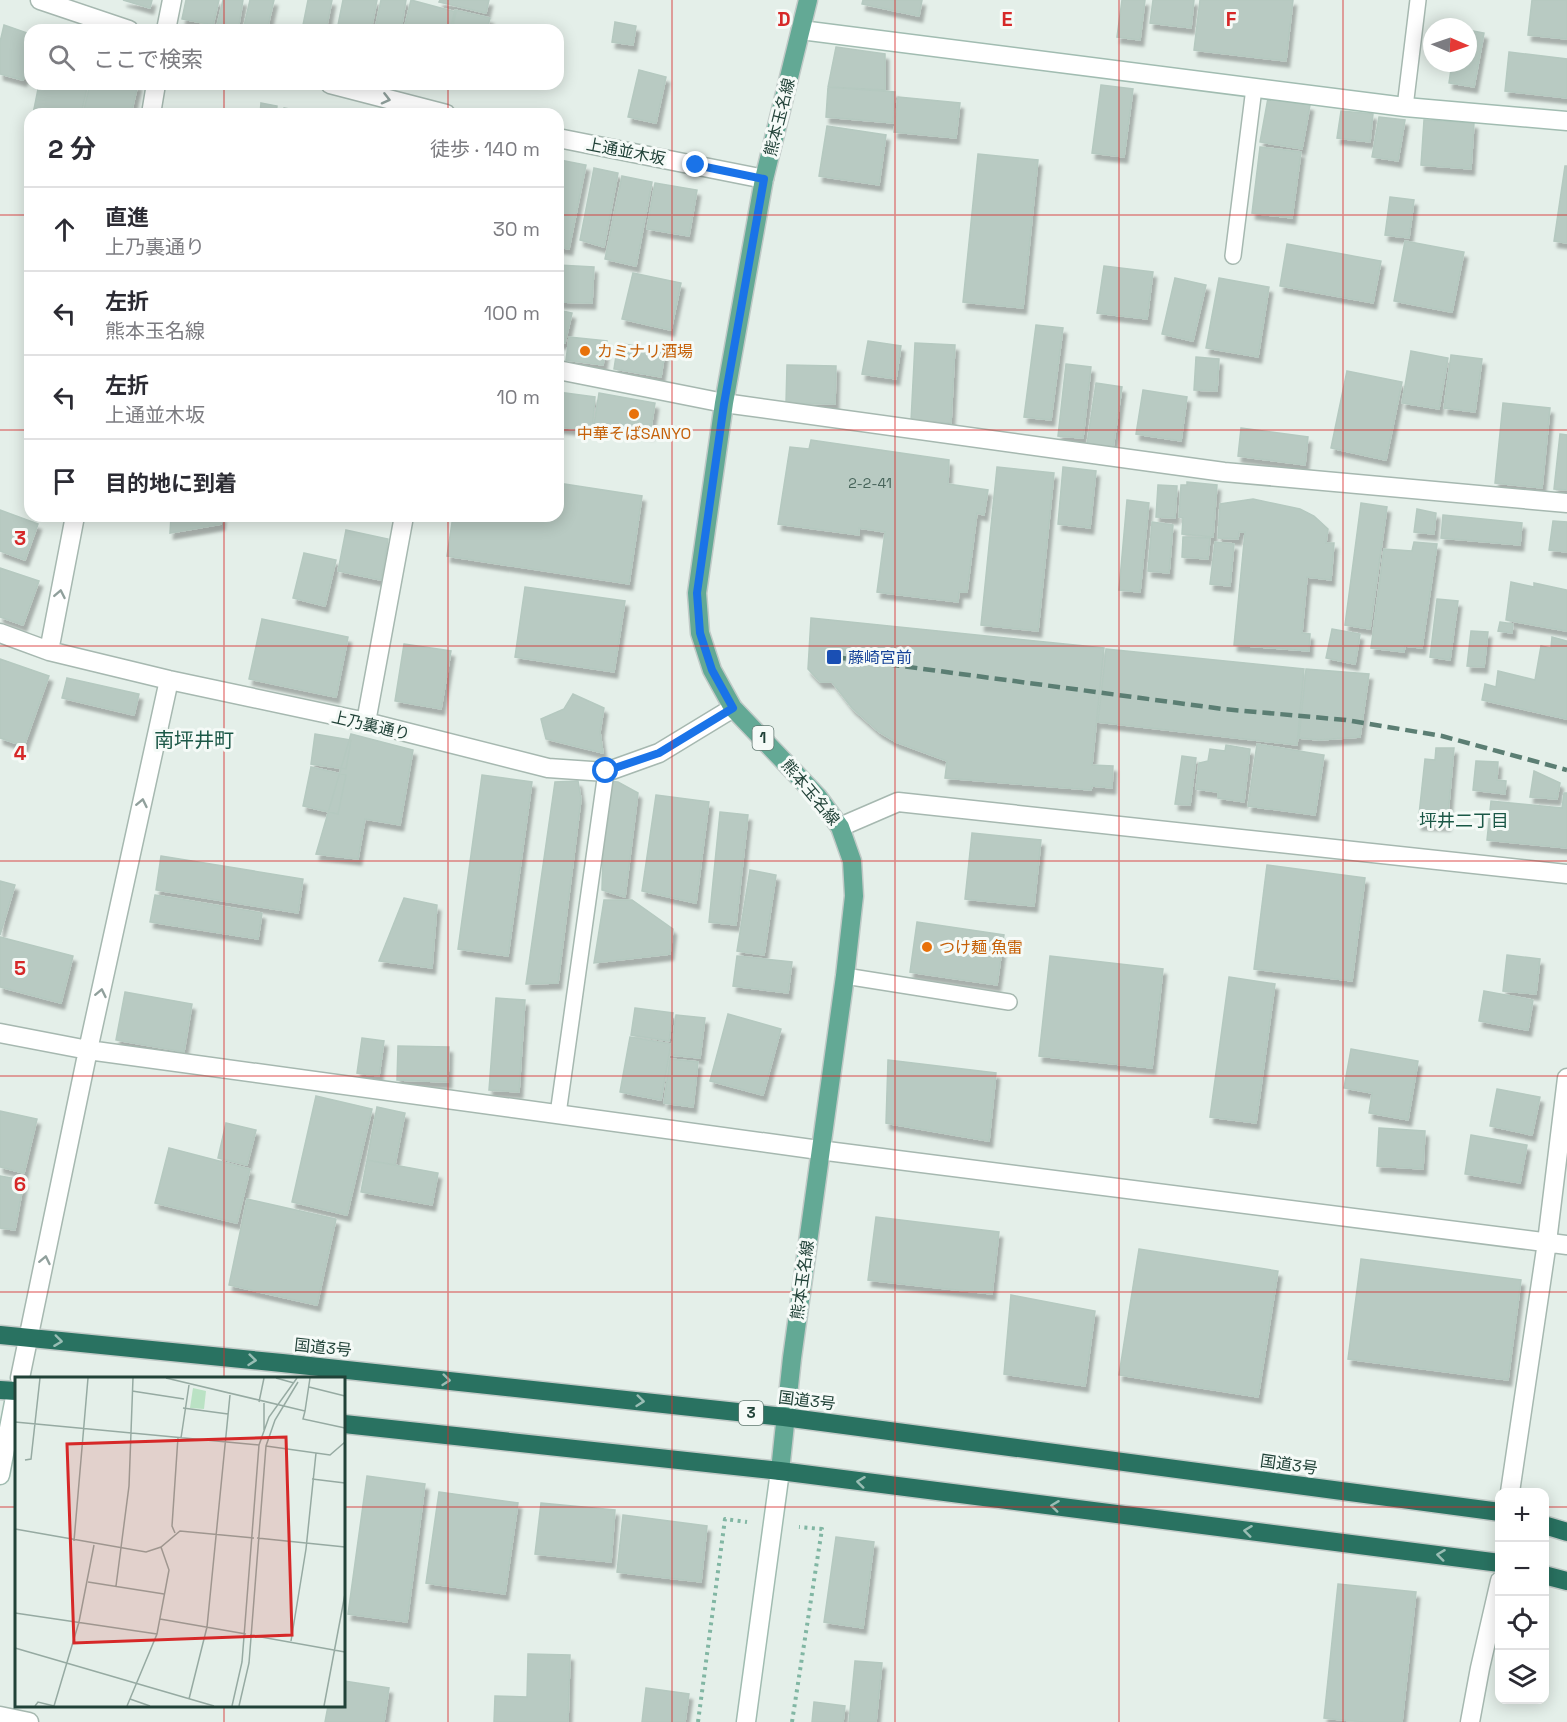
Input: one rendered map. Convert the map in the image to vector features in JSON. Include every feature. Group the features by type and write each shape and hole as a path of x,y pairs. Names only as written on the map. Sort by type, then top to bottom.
{"highway":[{"name":"国道3号","path":"0,1335 784,1417 1495,1511"},
{"path":"0,1390 15,1392"},
{"path":"345,1424 780,1471 1495,1562"},
{"path":"1549,1526 1567,1532"},
{"path":"1549,1576 1567,1581"}],"main road":[{"name":"熊本玉名線","path":"780,1471 784,1417 819,1150 845,976 854,896 852,861 840,826 797,774 733,708 712,670 700,633 697,593 724,404 764,179 808,0"}],"street":[{"path":"40,0 111,24"},
{"path":"167,24 172,0"},
{"path":"801,30 1405,107 1567,121"},
{"path":"152,108 155,90"},
{"path":"353,90 423,108"},
{"name":"上通並木坂","path":"564,139 764,179"},
{"path":"564,371 724,404 1224,472 1567,502"},
{"path":"49,651 74,522"},
{"path":"366,722 403,522"},
{"name":"上乃裏通り","path":"0,633 49,651 169,680 366,722 548,768 606,771 659,753 733,708"},
{"path":"20,1377 88,1050 169,680"},
{"path":"840,826 898,802 1567,874"},
{"path":"0,1033 88,1050 819,1150 1567,1245"},
{"path":"1511,1488 1547,1242 1567,1078"},
{"path":"0,1475 15,1397"},
{"path":"746,1722 780,1471"},
{"path":"1470,1722 1497,1596"},
{"path":"0,1716 29,1722"}],"lane":[{"path":"1405,107 1418,0"},
{"path":"1233,256 1254,88"},
{"path":"558,1114 606,771"},
{"path":"845,976 1009,1002"}],"building":[{"path":"123,0 152,0 150,8"},
{"path":"186,0 219,0 213,24 182,19"},
{"path":"223,0 243,0 239,24 217,24"},
{"path":"250,0 274,0 268,24 244,24"},
{"path":"308,0 332,0 327,24 303,24"},
{"path":"343,0 377,0 372,24 338,24"},
{"path":"381,0 406,0 402,24 376,24"},
{"path":"411,0 456,12 453,24 405,24"},
{"path":"440,0 489,0 486,13 439,2"},
{"path":"863,0 922,0 919,16 862,4"},
{"path":"1122,0 1145,0 1140,40 1117,37"},
{"path":"1153,0 1194,0 1191,28 1150,23"},
{"path":"1200,0 1293,0 1286,61 1194,50"},
{"path":"1532,0 1567,0 1567,39 1528,35"},
{"path":"455,10 490,18 488,24 452,24"},
{"path":"615,22 636,26 633,45 612,42"},
{"path":"4,25 24,32 23,80 0,74 0,42"},
{"path":"1477,32 1484,33 1477,71"},
{"path":"836,47 885,54 885,90 828,87"},
{"path":"1509,52 1567,59 1567,98 1505,91"},
{"path":"639,70 666,77 656,123 628,117"},
{"path":"1451,72 1477,72 1474,87 1449,83"},
{"path":"1101,85 1133,89 1124,157 1092,153"},
{"path":"828,87 895,92 893,123 826,117"},
{"path":"38,90 87,90 82,108 34,108"},
{"path":"89,90 137,90 132,108 84,108"},
{"path":"898,97 960,103 956,138 894,132"},
{"path":"1268,98 1310,105 1302,149 1260,142"},
{"path":"261,103 277,106 277,108 261,108"},
{"path":"1341,111 1373,114 1370,142 1337,138"},
{"path":"1379,117 1405,120 1398,161 1372,157"},
{"path":"1424,120 1474,123 1471,169 1421,165"},
{"path":"827,126 886,135 879,185 819,176"},
{"path":"1260,147 1301,152 1292,218 1252,213"},
{"path":"978,154 1038,160 1023,308 963,302"},
{"path":"564,161 586,165 569,249 564,248"},
{"path":"1565,166 1567,166 1567,243 1554,241"},
{"path":"594,168 618,173 604,247 580,240"},
{"path":"622,176 652,182 636,266 605,259"},
{"path":"655,183 697,190 689,236 647,229"},
{"path":"1390,197 1414,200 1409,238 1385,235"},
{"path":"1405,241 1464,252 1452,312 1394,301"},
{"path":"1287,244 1381,261 1373,303 1280,286"},
{"path":"564,265 594,267 592,303 564,302"},
{"path":"1104,266 1153,272 1147,319 1097,313"},
{"path":"633,273 681,283 671,330 622,319"},
{"path":"1175,278 1206,285 1193,341 1162,334"},
{"path":"1219,278 1269,287 1258,357 1206,348"},
{"path":"564,311 572,313 564,343"},
{"path":"1036,325 1063,328 1051,420 1024,417"},
{"path":"569,337 607,341 603,365 566,360"},
{"path":"868,341 901,346 896,379 862,374"},
{"path":"618,343 665,351 661,377 614,369"},
{"path":"915,343 955,345 951,423 911,421"},
{"path":"1411,351 1448,358 1439,409 1402,403"},
{"path":"1451,355 1482,359 1475,412 1444,408"},
{"path":"1196,357 1219,359 1217,391 1194,390"},
{"path":"1066,364 1091,367 1083,438 1058,436"},
{"path":"787,365 836,366 835,404 786,403"},
{"path":"1347,371 1402,382 1386,460 1331,448"},
{"path":"1096,383 1122,387 1113,448 1087,444"},
{"path":"1143,390 1187,397 1181,441 1136,434"},
{"path":"564,393 595,397 592,431 564,428"},
{"path":"599,393 655,403 650,434 594,425"},
{"path":"1503,403 1550,408 1542,488 1495,483"},
{"path":"1241,428 1308,437 1305,465 1238,456"},
{"path":"1560,434 1567,435 1567,490 1554,489"},
{"path":"811,440 949,460 948,484 988,490 984,515 977,513 967,592 959,592 958,602 877,592 885,532 859,528 859,535 778,524 790,447 809,449"},
{"path":"997,467 1054,473 1038,631 981,625"},
{"path":"1063,467 1096,471 1090,528 1058,524"},
{"path":"1187,482 1217,485 1213,537 1182,534 1183,518 1179,517 1181,485 1187,485"},
{"path":"564,484 642,496 629,584 447,556 452,522 564,522"},
{"path":"1158,485 1177,486 1175,518 1156,517"},
{"path":"1253,499 1300,509 1314,516 1328,529 1326,543 1334,543 1331,580 1307,577 1302,633 1310,634 1309,651 1234,645 1245,532 1239,532 1238,539 1218,538 1220,504"},
{"path":"1127,500 1149,503 1140,592 1119,590"},
{"path":"1361,503 1387,507 1370,629 1345,625"},
{"path":"1417,509 1436,513 1434,534 1414,532"},
{"path":"0,510 24,519 24,522 38,524 25,560 0,551"},
{"path":"1443,515 1522,523 1520,545 1441,538"},
{"path":"1553,521 1567,522 1567,552 1549,550"},
{"path":"171,522 221,522 221,524 170,533"},
{"path":"1152,522 1173,525 1169,573 1148,571"},
{"path":"346,530 388,539 381,580 338,571"},
{"path":"1183,537 1210,538 1208,559 1182,557"},
{"path":"1215,542 1234,544 1230,586 1210,584"},
{"path":"1414,542 1437,544 1422,648 1405,646 1404,652 1371,648 1384,549 1412,551"},
{"path":"304,553 336,560 325,606 293,598"},
{"path":"0,568 39,581 23,625 0,617"},
{"path":"1511,582 1534,587 1534,583 1567,590 1567,631 1506,620"},
{"path":"525,587 625,601 614,672 515,657"},
{"path":"1437,599 1458,601 1450,660 1430,657"},
{"path":"811,618 1104,648 1092,765 1113,766 1112,788 1092,786 1091,790 945,778 947,761 896,742 879,732 852,708 832,682 820,682 808,669"},
{"path":"262,619 348,637 336,697 249,679"},
{"path":"1500,622 1513,624 1512,633 1498,631"},
{"path":"1332,629 1360,634 1355,664 1326,658"},
{"path":"1471,631 1488,632 1484,667 1467,666"},
{"path":"1552,637 1567,641 1567,719 1482,700 1485,684 1496,687 1498,671 1535,680 1541,646 1551,648"},
{"path":"404,644 451,651 441,709 395,701"},
{"path":"1106,649 1304,669 1297,745 1098,722"},
{"path":"0,659 49,676 24,746 0,738"},
{"path":"1306,669 1369,674 1360,737 1319,740 1299,738"},
{"path":"67,678 139,694 134,715 62,698"},
{"path":"573,694 604,708 600,732 603,753 546,739 541,719 564,709"},
{"path":"315,734 351,740 346,769 311,764"},
{"path":"351,734 413,750 400,825 365,819 358,859 316,854"},
{"path":"1257,744 1324,755 1315,815 1248,806"},
{"path":"1226,745 1250,749 1244,802 1218,798 1218,792 1196,789 1199,763 1208,761 1210,749 1225,751"},
{"path":"1436,748 1454,748 1447,825 1418,824 1425,759 1435,760"},
{"path":"1182,756 1196,758 1190,805 1175,804"},
{"path":"1476,761 1498,762 1497,780 1506,781 1505,794 1473,790"},
{"path":"311,767 346,775 338,814 303,806"},
{"path":"1534,771 1560,783 1557,799 1530,797"},
{"path":"482,775 532,782 508,956 458,949"},
{"path":"578,781 581,799 558,983 526,984 555,782"},
{"path":"605,781 618,782 638,793 625,897 602,890"},
{"path":"1564,793 1567,793 1567,848 1487,840 1491,801 1562,808"},
{"path":"656,795 709,802 696,903 642,891"},
{"path":"720,812 748,815 736,925 709,922"},
{"path":"972,833 1041,840 1034,906 965,899"},
{"path":"161,856 303,879 298,913 156,890"},
{"path":"1267,865 1365,878 1352,981 1254,969"},
{"path":"750,870 776,875 764,955 737,951"},
{"path":"0,881 15,885 0,935"},
{"path":"155,895 262,913 258,939 150,922"},
{"path":"404,898 437,905 432,968 379,961"},
{"path":"604,900 632,900 673,929 670,954 594,963"},
{"path":"917,922 1004,935 997,985 910,972"},
{"path":"0,937 73,956 61,1003 0,987"},
{"path":"1507,955 1540,959 1536,994 1503,991"},
{"path":"737,956 792,962 788,993 733,986"},
{"path":"1050,956 1163,969 1152,1068 1039,1056"},
{"path":"1229,977 1275,984 1256,1123 1210,1117"},
{"path":"1484,991 1533,1000 1528,1030 1479,1021"},
{"path":"125,992 192,1004 184,1052 116,1040"},
{"path":"496,998 525,1000 519,1092 489,1090"},
{"path":"635,1008 673,1013 669,1041 631,1035"},
{"path":"728,1014 781,1029 763,1095 710,1081"},
{"path":"676,1015 705,1018 700,1058 671,1055"},
{"path":"630,1037 671,1044 661,1100 620,1092"},
{"path":"362,1038 384,1041 379,1076 357,1073"},
{"path":"398,1046 449,1047 448,1082 397,1080"},
{"path":"1351,1049 1418,1061 1408,1120 1369,1113 1372,1093 1344,1088"},
{"path":"670,1059 698,1062 693,1107 664,1103"},
{"path":"888,1060 996,1073 989,1141 886,1123"},
{"path":"1497,1089 1540,1097 1532,1135 1490,1126"},
{"path":"316,1096 372,1109 347,1215 292,1202"},
{"path":"377,1107 405,1113 395,1165 367,1160"},
{"path":"0,1111 37,1119 24,1173 0,1167"},
{"path":"226,1123 256,1130 247,1165 218,1158"},
{"path":"1379,1128 1425,1131 1423,1169 1377,1166"},
{"path":"1471,1135 1527,1145 1520,1183 1465,1174"},
{"path":"169,1148 250,1169 237,1223 155,1203"},
{"path":"367,1160 438,1173 432,1205 361,1192"},
{"path":"0,1176 24,1180 15,1230 0,1228"},
{"path":"247,1199 336,1219 317,1305 229,1285"},
{"path":"876,1217 999,1232 992,1294 868,1280"},
{"path":"1139,1249 1278,1271 1258,1397 1119,1375"},
{"path":"1361,1259 1521,1280 1508,1380 1348,1359"},
{"path":"1011,1295 1095,1311 1085,1386 1004,1374"},
{"path":"367,1476 425,1484 407,1622 348,1614"},
{"path":"439,1492 518,1503 505,1594 426,1583"},
{"path":"541,1503 615,1510 611,1562 535,1554"},
{"path":"623,1515 707,1526 701,1582 617,1572"},
{"path":"836,1537 874,1542 863,1628 824,1622"},
{"path":"1338,1584 1416,1592 1402,1722 1363,1722 1324,1718"},
{"path":"528,1654 570,1655 568,1722 494,1722 495,1696 527,1697"},
{"path":"855,1661 882,1663 876,1722 849,1722"},
{"path":"345,1681 389,1688 384,1722 325,1722 328,1707 345,1707"},
{"path":"646,1688 689,1694 685,1722 642,1722"},
{"path":"814,1702 845,1706 843,1722 812,1722"}],"railway":[{"path":"834,657 1223,709 1346,720 1442,736 1567,770"}],"place":[{"name":"カミナリ酒場","path":"585,351"},
{"name":"中華そばSANYO","path":"634,414"},
{"name":"藤崎宮前","path":"834,657"},
{"name":"つけ麺 魚雷","path":"927,947"}],"district":[{"name":"南坪井町","path":"194,740"},
{"name":"坪井二丁目","path":"1464,821"}],"route":[{"path":"606,771 659,753 733,708 712,670 700,633 697,593 724,404 764,179 696,165"}]}
